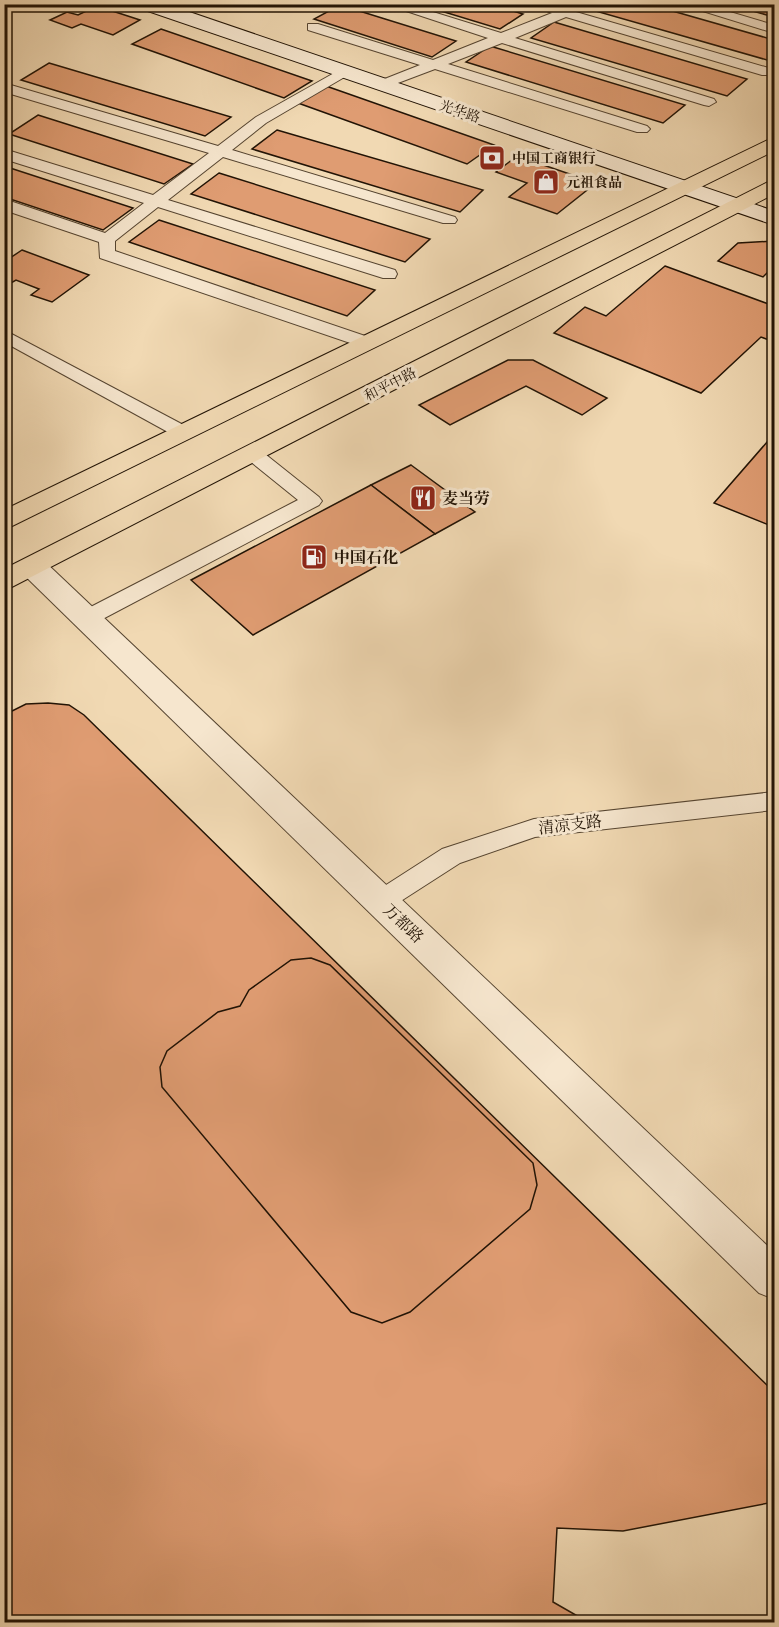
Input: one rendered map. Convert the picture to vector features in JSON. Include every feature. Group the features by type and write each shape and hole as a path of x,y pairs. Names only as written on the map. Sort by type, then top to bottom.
{"main road":[{"name":"光华路","path":"146,4 774,218"},
{"path":"4,521 774,143"},
{"name":"和平中路","path":"19,574 774,186"},
{"name":"万都路","path":"19,574 87,618 774,1279"}],"lane":[{"path":"391,4 709,102"},
{"path":"535,4 767,72"},
{"path":"382,85 587,4"},
{"path":"686,4 774,29"},
{"path":"313,27 642,129"},
{"path":"343,72 261,120 107,239 106,254 368,343"},
{"path":"4,87 449,220"},
{"path":"4,154 389,274"},
{"path":"4,204 107,239"},
{"path":"4,335 184,433"},
{"path":"87,618 312,501 253,454"},
{"name":"清凉支路","path":"381,901 452,856 534,828 774,801"}],"building":[{"path":"418,4 490,4 523,14 500,29"},
{"path":"600,4 648,4 774,40 774,62 592,10"},
{"path":"728,4 774,4 774,17"},
{"path":"340,5 456,41 432,57 314,19"},
{"path":"97,6 140,20 113,35 81,24 72,28 50,20 67,12 78,15"},
{"path":"554,22 747,79 727,96 531,38"},
{"path":"161,29 312,81 284,98 132,44"},
{"path":"490,46 685,105 663,123 466,62"},
{"path":"49,63 231,117 205,136 21,80"},
{"path":"326,86 494,145 467,164 298,103"},
{"path":"38,115 193,164 164,184 9,134"},
{"path":"277,130 483,190 460,212 252,149"},
{"path":"517,156 596,183 557,214 509,197 527,183 496,172"},
{"path":"4,166 133,208 103,230 4,197"},
{"path":"219,173 430,239 405,262 191,194"},
{"path":"159,220 375,290 347,316 129,242"},
{"path":"774,241 774,266 763,277 718,261 738,243"},
{"path":"22,250 89,275 52,302 31,295 39,289 16,280 4,287 4,262"},
{"path":"665,266 774,306 774,342 761,337 701,393 554,333 585,307 606,316"},
{"path":"508,360 533,360 607,398 582,415 526,386 450,425 419,405"},
{"path":"774,434 774,527 714,503"},
{"name":"麦当劳","path":"411,465 475,512 435,534 371,485"},
{"name":"中国石化","path":"371,485 435,534 253,635 191,580"},
{"path":"26,704 69,705 84,715 774,1392 774,1502 623,1531 557,1528 553,1602 588,1622 4,1622 4,715"},
{"path":"311,958 330,965 533,1163 537,1185 530,1209 410,1312 382,1323 351,1312 162,1087 160,1067 167,1051 218,1012 240,1006 249,990 291,960"}],"place":[{"name":"中国工商银行","path":"492,158"},
{"name":"元祖食品","path":"546,182"},
{"name":"麦当劳","path":"423,498"},
{"name":"中国石化","path":"314,557"}]}
